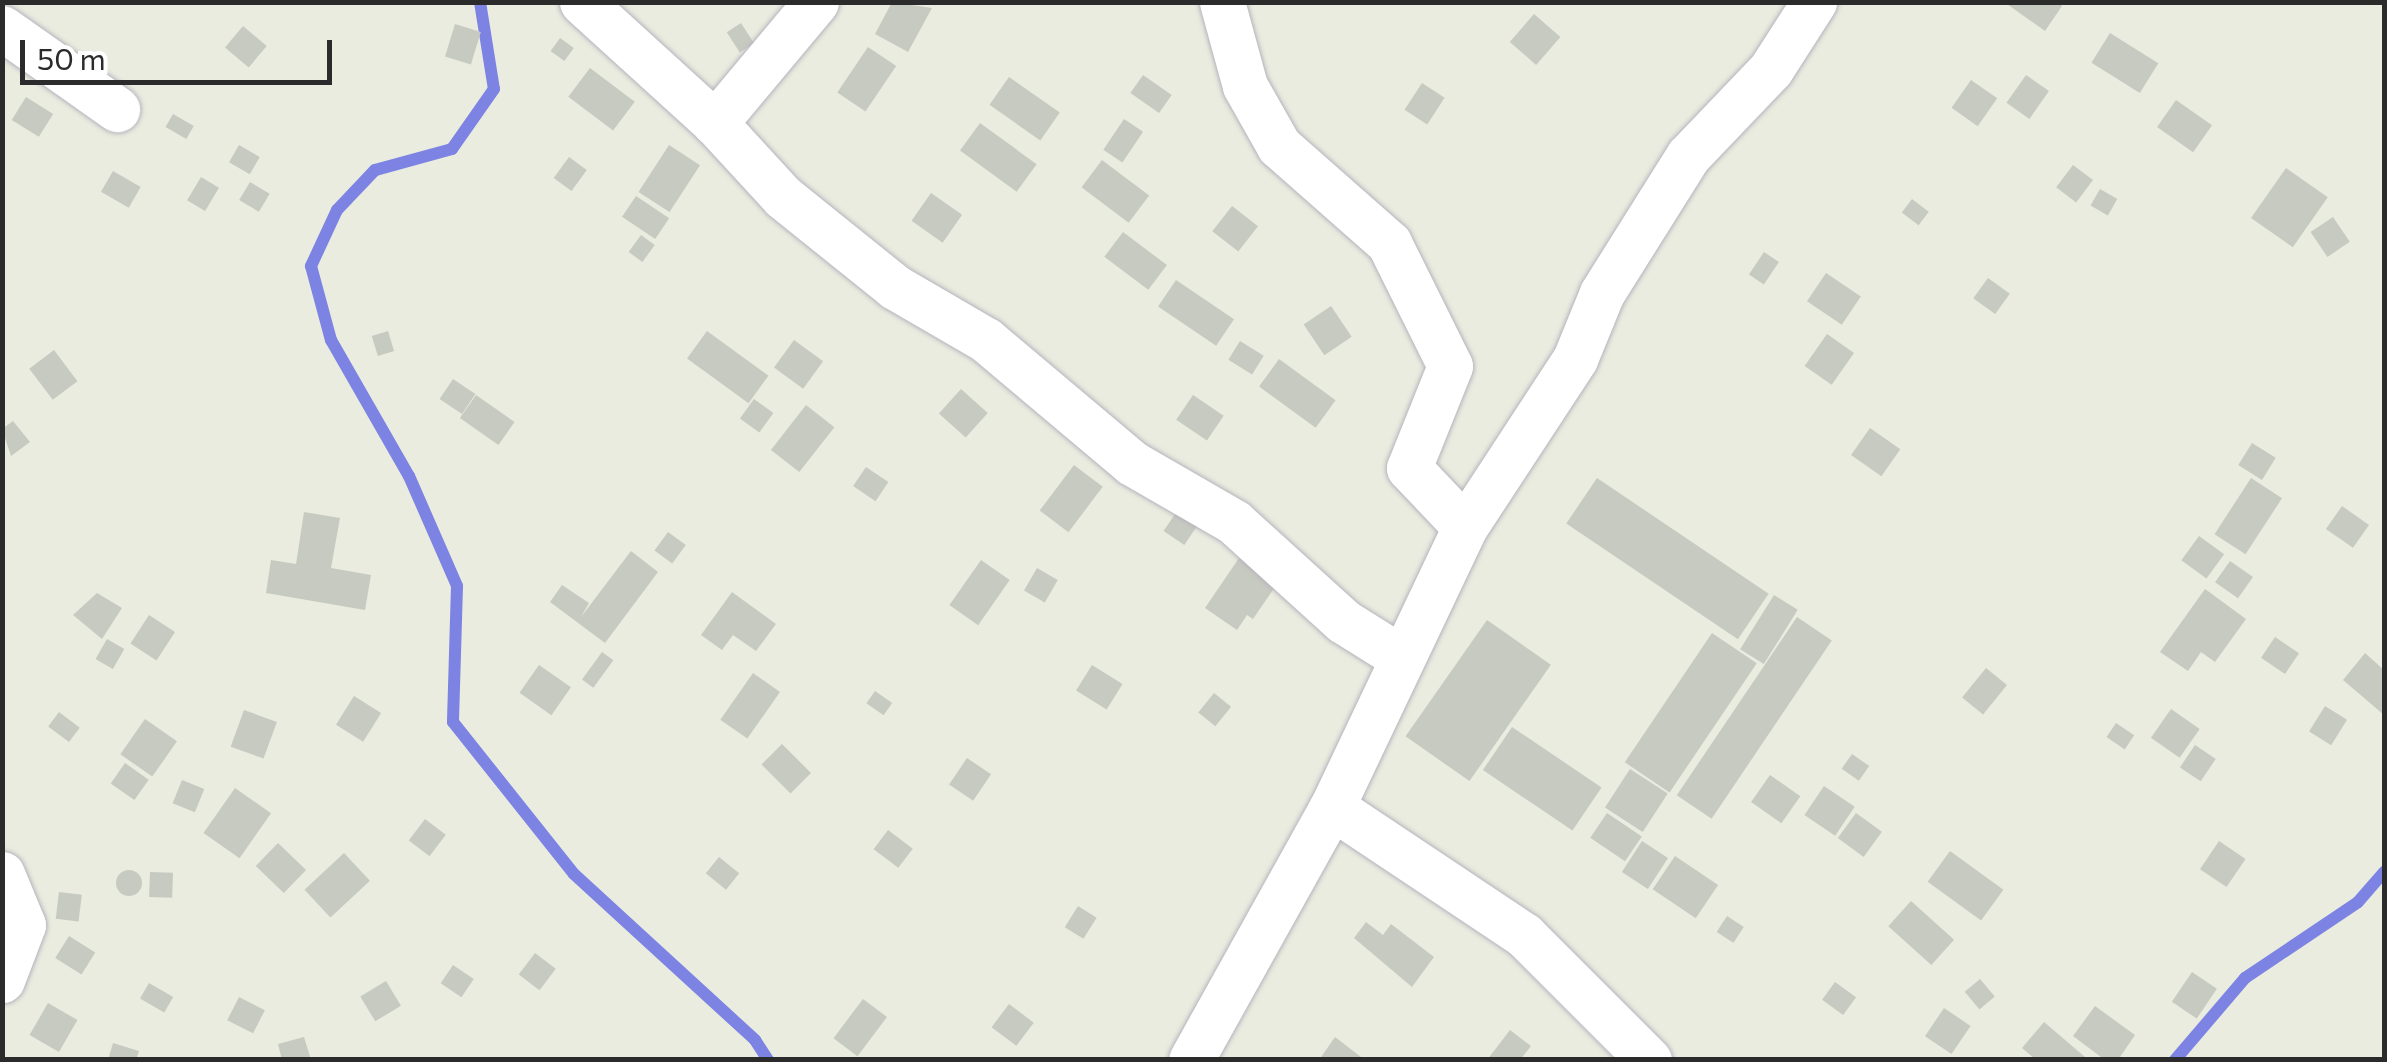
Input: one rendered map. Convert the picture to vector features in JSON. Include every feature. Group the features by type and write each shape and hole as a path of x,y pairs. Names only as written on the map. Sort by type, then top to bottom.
{"street":[{"path":"582,2 715,122 783,197 895,287 986,340 1132,462 1234,522 1343,621 1399,656"},
{"path":"715,122 816,2"},
{"path":"1222,2 1245,86 1279,146 1389,242 1450,366 1410,468 1465,528"},
{"path":"1191,1060 1332,807 1399,656 1465,528 1556,390 1602,293 1688,156 1771,69 1814,2"},
{"path":"2,28 117,109"},
{"path":"1332,807 1524,935 1649,1060"},
{"path":"2,874 23,925 2,980"}],"building":[{"path":"892,2 932,8 908,52 875,34"},
{"path":"2004,2 2058,2 2062,6 2045,31"},
{"path":"1534,14 1560,37 1536,65 1510,42"},
{"path":"741,23 754,43 740,52 727,32"},
{"path":"455,24 481,32 471,64 445,57"},
{"path":"243,26 267,46 249,67 225,47"},
{"path":"2110,33 2158,63 2140,93 2091,63"},
{"path":"560,38 574,48 564,61 551,51"},
{"path":"868,47 896,66 865,112 837,93"},
{"path":"590,68 635,102 613,130 568,97"},
{"path":"1143,75 1172,95 1159,113 1130,93"},
{"path":"2026,75 2049,91 2029,119 2006,103"},
{"path":"1009,77 1060,113 1040,140 989,105"},
{"path":"1971,80 1997,98 1978,126 1951,108"},
{"path":"1422,83 1445,98 1427,125 1405,110"},
{"path":"26,97 53,114 39,137 12,120"},
{"path":"2176,100 2212,125 2193,152 2157,127"},
{"path":"173,114 194,126 186,139 166,127"},
{"path":"1124,119 1143,132 1122,163 1103,150"},
{"path":"980,123 1037,164 1017,192 960,151"},
{"path":"239,145 260,157 250,174 229,162"},
{"path":"669,145 700,165 670,212 639,192"},
{"path":"569,157 587,170 572,191 554,178"},
{"path":"1102,160 1149,196 1129,223 1082,187"},
{"path":"2073,165 2093,180 2076,202 2056,187"},
{"path":"2286,168 2328,197 2293,247 2251,218"},
{"path":"113,171 141,187 129,208 101,192"},
{"path":"201,177 219,188 205,211 187,200"},
{"path":"250,182 270,194 259,212 239,200"},
{"path":"2100,189 2117,199 2108,215 2090,205"},
{"path":"931,193 962,215 943,243 911,221"},
{"path":"636,196 669,218 655,239 622,217"},
{"path":"1912,199 1929,212 1919,225 1902,213"},
{"path":"1232,206 1258,226 1238,252 1212,231"},
{"path":"2333,217 2350,242 2327,257 2311,232"},
{"path":"1123,232 1167,265 1148,290 1104,257"},
{"path":"641,235 655,245 642,262 629,252"},
{"path":"1764,252 1779,262 1764,284 1749,274"},
{"path":"1826,273 1861,296 1842,325 1807,301"},
{"path":"1988,278 2010,294 1995,314 1973,298"},
{"path":"1176,280 1234,319 1216,346 1158,307"},
{"path":"1331,306 1352,337 1324,355 1304,324"},
{"path":"388,331 394,351 378,356 372,336"},
{"path":"707,331 768,376 749,403 687,359"},
{"path":"1827,334 1854,353 1832,385 1805,366"},
{"path":"794,340 823,361 803,389 774,368"},
{"path":"1240,341 1264,356 1252,374 1228,360"},
{"path":"54,350 77,381 53,400 29,369"},
{"path":"1279,359 1336,400 1316,428 1259,387"},
{"path":"453,379 475,394 462,414 440,399"},
{"path":"961,389 988,413 966,438 939,414"},
{"path":"476,395 515,422 498,445 460,418"},
{"path":"1193,395 1224,416 1207,441 1176,420"},
{"path":"754,399 773,413 759,433 740,418"},
{"path":"806,405 834,427 799,472 771,450"},
{"path":"13,421 30,442 11,456 2,429"},
{"path":"1870,428 1900,449 1881,476 1851,455"},
{"path":"2252,443 2276,458 2262,480 2238,465"},
{"path":"1074,465 1103,487 1068,532 1040,511"},
{"path":"866,467 888,482 876,501 853,486"},
{"path":"1597,478 1769,594 1738,639 1566,524"},
{"path":"2251,478 2282,498 2246,554 2215,534"},
{"path":"2342,506 2369,525 2353,548 2326,529"},
{"path":"1177,511 1198,525 1184,545 1164,531"},
{"path":"304,512 340,518 331,568 371,575 365,610 266,593 271,560 296,564"},
{"path":"668,532 686,545 672,564 654,551"},
{"path":"2199,536 2224,554 2206,578 2181,560"},
{"path":"631,551 658,572 605,643 550,602 562,585 589,603 581,617"},
{"path":"1239,558 1277,584 1253,619 1247,615 1237,630 1205,608"},
{"path":"981,560 1010,580 978,625 949,605"},
{"path":"2230,561 2253,577 2238,598 2215,582"},
{"path":"1037,568 1058,580 1045,603 1024,591"},
{"path":"2205,589 2246,619 2215,662 2201,652 2188,671 2160,652"},
{"path":"732,592 776,624 756,651 733,635 722,650 701,635"},
{"path":"97,593 122,608 102,639 73,615"},
{"path":"1774,595 1798,610 1764,664 1740,649"},
{"path":"149,615 175,632 156,660 130,644"},
{"path":"1797,617 1832,640 1712,819 1677,795"},
{"path":"1487,620 1551,665 1469,781 1406,736"},
{"path":"1712,633 1757,663 1670,793 1625,762"},
{"path":"2275,637 2299,653 2285,674 2261,658"},
{"path":"107,639 124,649 113,669 96,659"},
{"path":"602,652 613,660 593,688 582,680"},
{"path":"2365,653 2384,670 2384,715 2343,680"},
{"path":"539,665 571,687 551,715 519,693"},
{"path":"1092,665 1123,684 1107,710 1076,690"},
{"path":"1986,668 2007,685 1983,715 1962,698"},
{"path":"753,673 780,692 747,739 720,720"},
{"path":"875,691 892,703 884,715 866,703"},
{"path":"1214,693 1231,707 1215,726 1198,712"},
{"path":"354,696 381,713 363,742 336,725"},
{"path":"2325,706 2347,720 2331,745 2309,731"},
{"path":"2171,709 2200,729 2180,758 2151,738"},
{"path":"244,710 277,722 264,759 231,747"},
{"path":"59,712 80,728 69,742 48,726"},
{"path":"145,719 177,741 152,777 120,754"},
{"path":"2116,723 2134,735 2125,749 2106,737"},
{"path":"1512,727 1602,787 1572,831 1483,770"},
{"path":"782,744 811,773 790,793 761,765"},
{"path":"2195,745 2216,759 2201,781 2180,767"},
{"path":"1852,754 1869,766 1859,781 1842,769"},
{"path":"967,758 991,774 973,801 949,785"},
{"path":"125,763 149,780 134,800 111,783"},
{"path":"1630,769 1668,794 1643,832 1605,808"},
{"path":"1770,775 1800,796 1781,823 1751,802"},
{"path":"182,780 204,789 195,812 173,803"},
{"path":"1824,786 1855,807 1835,836 1804,815"},
{"path":"235,788 271,813 239,858 203,833"},
{"path":"1607,813 1642,836 1625,861 1590,838"},
{"path":"1856,813 1882,832 1864,857 1838,838"},
{"path":"425,819 446,835 430,856 409,841"},
{"path":"888,830 913,849 898,868 874,849"},
{"path":"1642,841 1668,858 1648,889 1622,872"},
{"path":"2219,841 2246,859 2227,887 2200,869"},
{"path":"278,843 306,870 284,893 256,866"},
{"path":"1950,851 2003,890 1981,921 1928,882"},
{"path":"344,853 370,881 330,918 305,890"},
{"path":"1675,856 1718,885 1696,918 1653,889"},
{"path":"719,857 739,873 726,890 706,873"},
{"path":"129,870 138,874 142,883 138,892 129,896 120,892 116,883 120,874"},
{"path":"150,872 173,873 172,898 149,897"},
{"path":"59,892 82,895 79,922 56,919"},
{"path":"1911,901 1954,940 1931,965 1888,926"},
{"path":"1078,906 1097,918 1083,939 1065,927"},
{"path":"1727,916 1744,927 1733,943 1717,932"},
{"path":"1366,922 1383,935 1391,924 1434,957 1412,987 1354,938"},
{"path":"69,936 95,952 82,974 55,958"},
{"path":"535,953 556,969 540,990 519,975"},
{"path":"453,965 474,979 461,997 441,983"},
{"path":"2192,972 2217,989 2197,1019 2172,1002"},
{"path":"1980,979 1995,997 1979,1009 1965,992"},
{"path":"386,981 401,1006 375,1021 360,996"},
{"path":"1835,982 1856,997 1843,1015 1822,1000"},
{"path":"149,983 173,997 164,1013 140,999"},
{"path":"239,997 265,1010 253,1033 227,1020"},
{"path":"863,999 887,1017 857,1056 834,1038"},
{"path":"48,1003 77,1020 59,1052 30,1035"},
{"path":"1009,1004 1034,1023 1016,1046 992,1027"},
{"path":"2095,1006 2135,1035 2118,1060 2105,1060 2073,1036"},
{"path":"1944,1008 1971,1026 1952,1054 1925,1036"},
{"path":"2044,1022 2085,1057 2083,1060 2036,1060 2022,1048"},
{"path":"1510,1030 1531,1046 1520,1060 1487,1060"},
{"path":"304,1037 311,1060 282,1060 278,1044"},
{"path":"1335,1037 1361,1057 1359,1060 1319,1060"},
{"path":"113,1043 139,1051 136,1060 108,1060"}],"waterway":[{"path":"480,2 494,89 452,149 375,170 337,210 311,266 331,340 409,476 457,586 453,722 574,874 755,1040 768,1060"},
{"path":"2175,1060 2245,978 2358,902 2384,872"}]}
